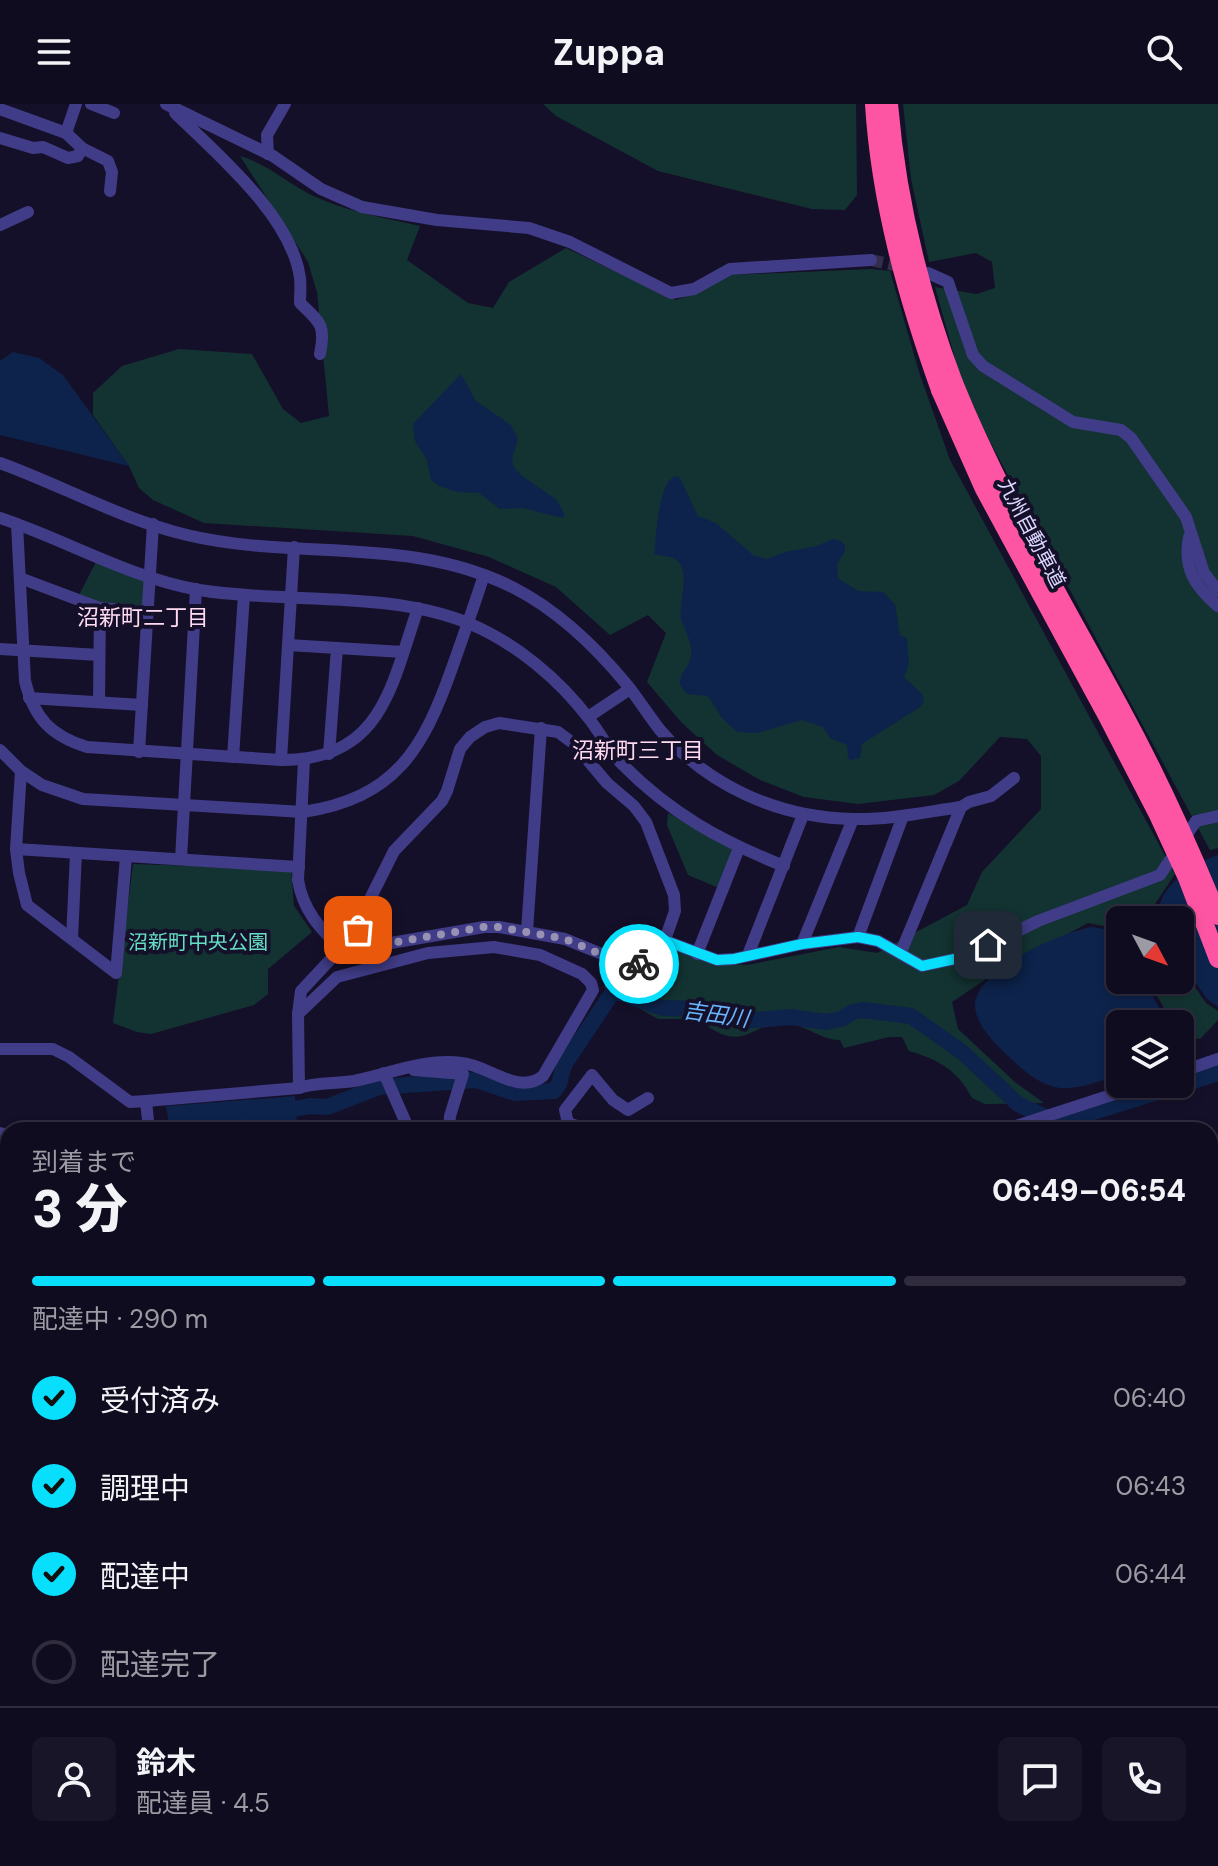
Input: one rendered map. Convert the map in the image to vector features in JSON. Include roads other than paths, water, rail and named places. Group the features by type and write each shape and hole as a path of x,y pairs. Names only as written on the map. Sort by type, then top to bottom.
{"highway":[{"name":"九州自動車道","path":"874,104 881,169 901,268 984,489 1158,815 1187,878 1218,959"},
{"name":"九州自動車道","path":"889,104 896,167 909,233 947,387 1171,807 1218,916"}],"street":[{"path":"66,133 76,104"},
{"path":"91,104 114,113"},
{"path":"166,104 268,154 321,189 362,207 437,220 529,228 570,242 671,293 694,289 730,269 871,260"},
{"path":"166,104 261,198 291,248 300,277 300,303 320,321 324,335 320,354"},
{"path":"268,154 267,135 285,104"},
{"path":"0,109 66,133 82,148 108,161 112,172 110,191"},
{"path":"0,138 33,148 43,147 68,158 78,156 82,148"},
{"path":"0,225 28,212"},
{"path":"928,273 948,282 973,355 983,366 1073,422 1121,430 1131,438 1186,517 1204,573 1218,591"},
{"path":"0,463 187,535 294,547 403,554 461,566 514,588 562,619 594,646 661,731 705,771 742,793 803,815 853,819 903,816 961,807 991,796 1014,778"},
{"path":"0,518 150,577 196,589 418,608 468,623 518,650 538,666 588,717 620,762 668,806 714,836 784,866"},
{"path":"17,524 25,681 29,698 43,723 65,740 87,747 281,760 304,760 329,754 351,743 383,707 418,608"},
{"path":"139,752 153,524"},
{"path":"1191,530 1189,572 1204,594 1218,606"},
{"path":"281,760 294,547"},
{"path":"0,750 21,771 42,785 83,799 303,812 356,798 402,765 429,729 484,575"},
{"path":"20,578 100,608 148,612"},
{"path":"181,859 196,589"},
{"path":"233,757 244,595"},
{"path":"99,701 100,608"},
{"path":"288,645 403,652"},
{"path":"329,754 337,648"},
{"path":"0,649 99,655"},
{"path":"588,717 630,689"},
{"path":"29,698 142,705"},
{"path":"299,1088 298,1014 301,991 358,930 362,915 394,851 442,801 460,749 470,737 485,727 499,723 541,728 558,732 574,744 646,822 674,895 675,911 660,954 652,960 629,965 565,939 527,931 484,927 391,943 358,930"},
{"path":"527,931 541,728"},
{"path":"304,760 300,893 306,910 341,949"},
{"path":"21,771 16,849 27,905 116,973 126,857"},
{"path":"901,952 961,807"},
{"path":"748,955 803,815"},
{"path":"858,937 903,816"},
{"path":"666,941 717,960 858,937 878,941 922,966 964,957 1038,921 1160,875 1196,821 1218,816"},
{"path":"802,944 853,819"},
{"path":"697,954 739,848"},
{"path":"16,849 299,867"},
{"path":"72,939 76,853"},
{"path":"0,1049 53,1049 69,1057 130,1102 299,1088 310,1084 357,1080 441,1062 465,1063 516,1082 536,1082 543,1076 593,990 582,974 540,955 494,947 428,953 337,977 298,1014"},
{"path":"1194,1067 1218,1059"},
{"path":"407,1067 419,1072 463,1074 450,1122"},
{"path":"384,1073 405,1122"},
{"path":"568,1122 565,1110 592,1075 613,1100 628,1110 648,1098"},
{"path":"1041,1122 1107,1098"},
{"path":"146,1101 148,1122"}],"water":[{"path":"13,352 39,358 63,375 129,466 0,435 0,361"},
{"path":"461,374 476,401 511,425 518,439 512,459 514,467 557,500 565,515 562,518 523,508 500,509 479,493 457,492 431,480 427,460 415,441 413,424"},
{"path":"675,476 680,478 698,516 716,523 753,555 767,559 832,539 839,540 845,545 845,551 837,564 838,578 858,591 883,592 895,604 900,635 907,638 909,664 904,677 922,694 924,702 862,744 860,758 850,760 847,745 830,738 823,727 802,720 758,733 737,732 722,718 708,696 687,694 680,685 691,651 681,619 684,577 679,563 673,558 654,554 661,500 669,481"},
{"path":"1218,855 1218,1007 1207,999 1194,980 1194,906 1160,906 1162,898 1177,879"},
{"path":"1092,927 1106,929 1106,994 1151,994 1161,1010 1106,1010 1106,1079 1075,1088 1060,1088 1032,1076 998,1046 982,1027 975,1006 979,992 1004,967 1042,945"},
{"path":"295,1096 297,1122 169,1122 166,1106"}],"waterway":[{"name":"吉田川","path":"245,1122 262,1115 310,1106 327,1107 379,1087 476,1080 515,1093 554,1091 564,1065 612,993 662,1008 704,1009 743,1021 791,1017 826,1022 863,1010 911,1016 962,1052 1018,1104 1056,1122"},
{"name":"吉田川","path":"1061,1122 1218,1073"}],"tunnel":[{"path":"871,260 907,268"}],"district":[{"name":"沼新町二丁目","path":"143,617"},
{"name":"沼新町三丁目","path":"638,750"}],"park label":[{"name":"沼新町中央公園","path":"198,942"}]}
